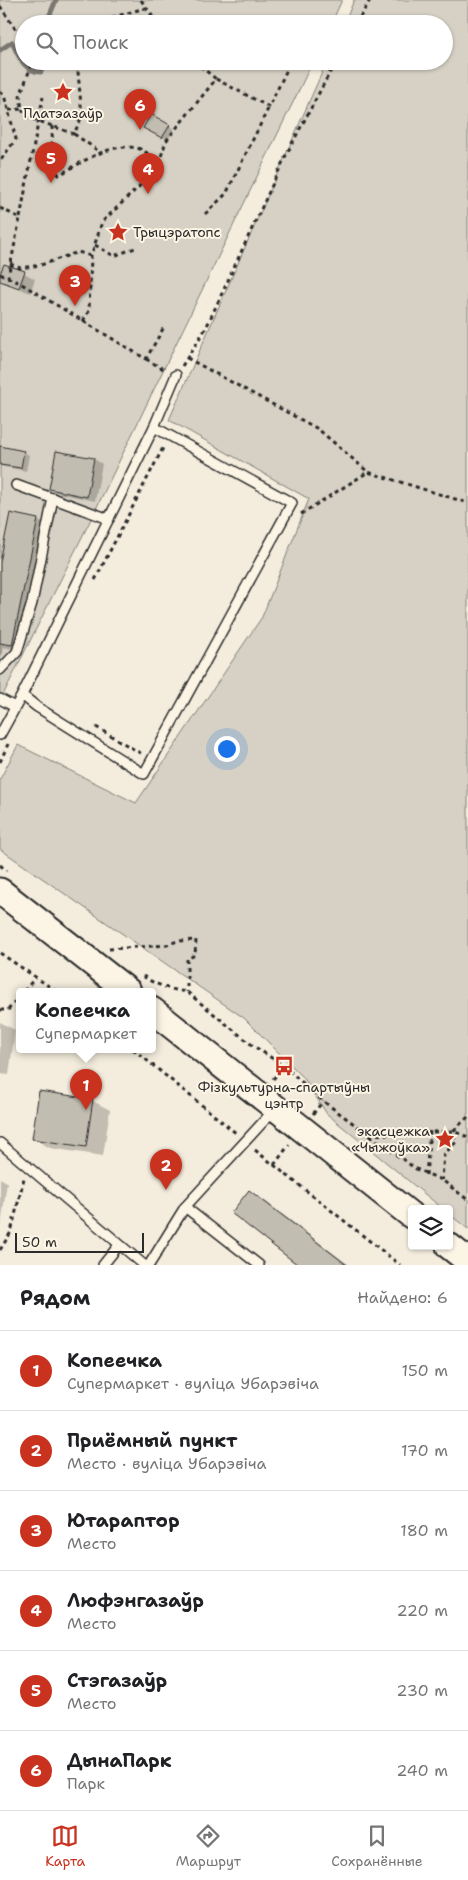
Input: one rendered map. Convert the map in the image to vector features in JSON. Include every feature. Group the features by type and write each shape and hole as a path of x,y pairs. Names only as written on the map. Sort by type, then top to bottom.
{"main road":[{"path":"4,881 134,982"},
{"path":"156,1013 408,1213"},
{"path":"453,1249 468,1261"}],"lane":[{"path":"0,735 22,695 154,426 176,375"},
{"path":"22,695 37,707 144,774 292,502 154,426"},
{"path":"16,485 108,519"},
{"path":"0,670 17,652 32,603 53,498"},
{"path":"0,699 15,707"},
{"path":"149,1265 185,1207 244,1141 276,1109"},
{"path":"0,1143 144,1265"},
{"path":"185,1207 259,1265"},
{"path":"103,1265 119,1245"}],"path":[{"path":"141,0 151,15"},
{"path":"361,15 370,0"},
{"path":"0,6 15,28"},
{"path":"120,15 145,8"},
{"path":"30,70 20,96 25,116 74,134 100,152"},
{"path":"74,134 82,116 78,70"},
{"path":"205,70 216,79 269,107"},
{"path":"205,214 226,194 288,70"},
{"path":"0,274 20,283 176,375 206,328 286,155 331,70"},
{"path":"83,321 89,310 92,256 102,222 151,175 159,163 166,141 216,79"},
{"path":"0,92 4,95 16,139 0,161"},
{"path":"8,277 37,122 44,96"},
{"path":"9,110 22,109"},
{"path":"52,126 53,167 59,175 100,152 124,148 141,149 159,163"},
{"path":"0,208 20,218"},
{"path":"95,245 114,256 135,248"},
{"path":"10,264 20,268 41,265 78,252 92,256"},
{"path":"146,359 164,327"},
{"path":"187,358 318,429 368,472 468,503"},
{"path":"298,516 368,472"},
{"path":"0,865 4,881"},
{"path":"109,949 167,945 177,941 196,940 195,955 187,960 187,992"},
{"path":"103,944 117,954"},
{"path":"0,953 51,988"},
{"path":"27,988 35,978"},
{"path":"134,982 161,985 176,991 187,992 252,1045 284,1066 368,1136 426,1175 442,1180 468,1200"},
{"path":"0,1010 8,1010 16,1001"},
{"path":"138,1053 244,1141 400,1265"},
{"path":"311,1116 324,1101"},
{"path":"453,1131 468,1117"},
{"path":"368,1136 453,1131 468,1137"},
{"path":"442,1180 444,1154 456,1142 453,1131"},
{"path":"426,1175 430,1132"},
{"path":"274,1165 294,1138"},
{"path":"0,1250 11,1232 27,1166"}],"shaded area":[{"path":"0,0 342,0 335,15 15,15 15,70 309,70 94,513 0,701"},
{"path":"354,0 468,0 468,1229 453,1217 453,1205 438,1205 327,1114 303,1077 244,1018 0,849 0,779 18,745 136,803 262,617 309,499 169,420 323,70 453,70 453,15 348,15"}],"building":[{"path":"151,114 170,125 162,138 143,128"},
{"path":"4,264 25,271 19,288 0,281 0,274"},
{"path":"0,446 24,451 21,468 0,465"},
{"path":"56,451 94,458 87,497 49,489"},
{"path":"10,513 38,519 12,645 0,643 0,562"},
{"path":"39,1091 93,1099 86,1147 32,1139"},
{"path":"249,1190 347,1265 298,1265 231,1213"}],"waterway":[{"path":"50,15 56,0"},
{"path":"0,50 12,42 15,48"},
{"path":"32,70 41,72 42,70"}],"place":[{"name":"Платэазаўр","path":"63,92"},
{"name":"ДынаПарк","path":"140,130"},
{"name":"Стэгазаўр","path":"51,183"},
{"name":"Люфэнгазаўр","path":"148,194"},
{"name":"Трыцэратопс","path":"118,232"},
{"name":"Ютараптор","path":"75,306"},
{"name":"Фізкультурна-спартыўны цэнтр","path":"284,1066"},
{"name":"Копеечка","path":"86,1110"},
{"name":"экасцежка «Чыжоўка»","path":"445,1139"},
{"name":"Приёмный пункт","path":"166,1190"}]}
